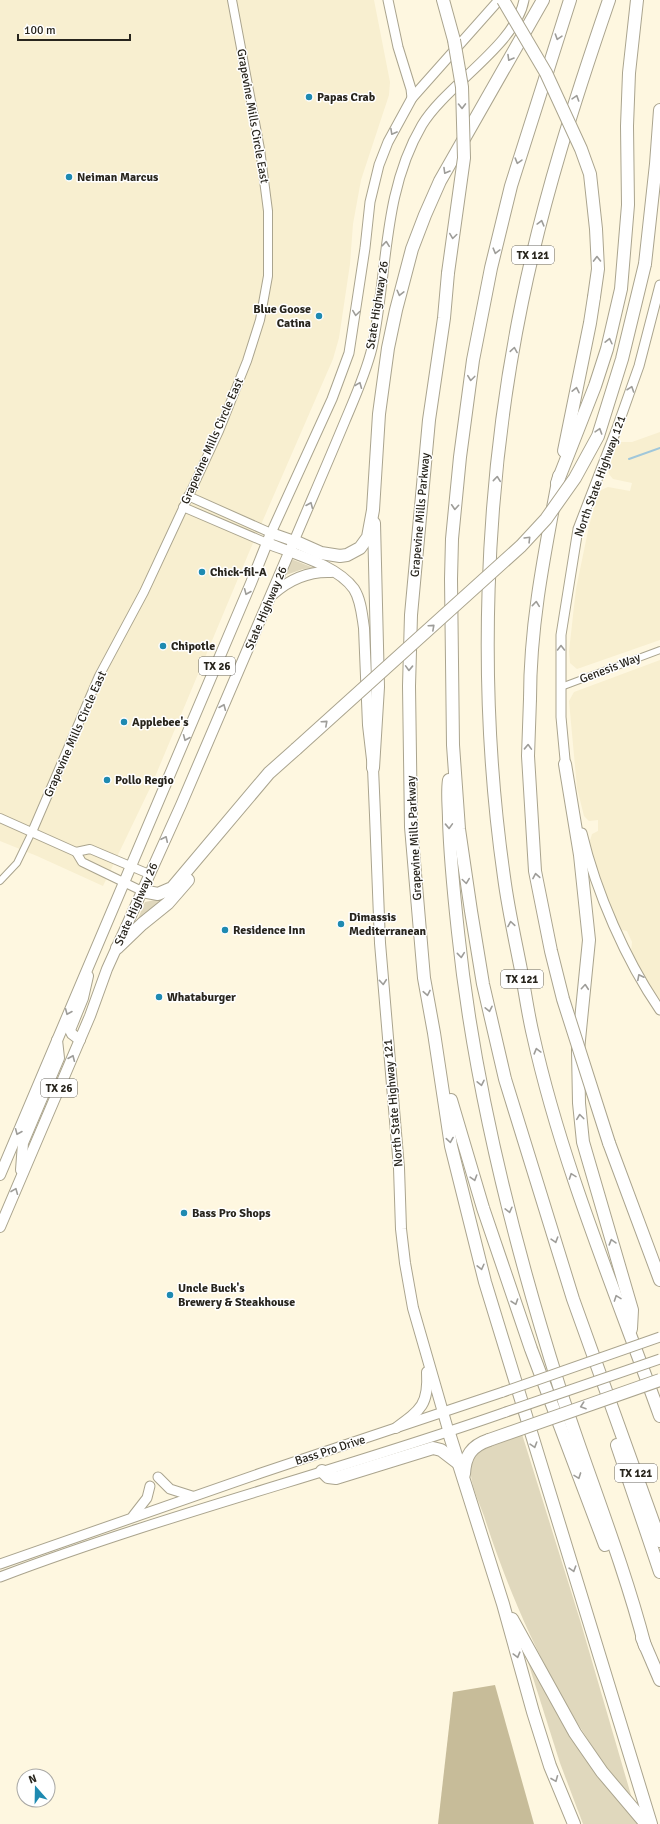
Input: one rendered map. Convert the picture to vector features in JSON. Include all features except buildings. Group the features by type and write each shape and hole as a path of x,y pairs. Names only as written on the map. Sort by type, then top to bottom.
{"highway":[{"name":"Grapevine Mills Parkway","path":"434,1033 424,978 412,827 409,686 411,615 429,420 444,318 448,273 464,158 462,87 454,40 443,0"},
{"path":"503,0 546,73 581,149 590,174 596,230 598,269 590,323 557,483 538,590 530,661 528,756 535,871 550,952 563,999 608,1143 660,1280"},
{"path":"292,547 328,555 340,556 347,555 360,548 368,537 373,510 379,414 388,348 412,249 440,181 543,0"},
{"name":"TX 121","path":"570,0 511,186 491,268 473,360 459,464 452,539 453,745 459,828 471,911 483,984 505,1079 573,1299 660,1541"},
{"name":"TX 121","path":"609,0 573,106 548,196 531,261 514,346 493,517 488,610 489,691 495,798 504,876 532,1034 565,1158 660,1416"},
{"path":"557,483 598,379 607,349 621,289 628,205 627,126 629,73 637,0"},
{"path":"142,891 158,894 172,888 269,773 521,546 546,519 575,478 598,436 622,359 645,264 656,164 660,110"},
{"path":"372,768 378,687 376,554 373,510"},
{"path":"453,745 448,787 450,853 462,970 479,1074 501,1180 522,1264 590,1494"},
{"path":"565,764 580,855 589,940 578,1050 579,1103 583,1142 632,1310 631,1334"},
{"path":"116,948 177,895 219,834"},
{"path":"434,1033 458,1128 483,1208 531,1349 590,1494 645,1646 660,1680"},
{"path":"434,1033 451,1146 485,1282 651,1824"},
{"path":"464,1481 464,1464 468,1453 475,1446 660,1380"},
{"path":"612,1406 617,1444 660,1572"},
{"path":"449,1432 503,1604 532,1712 550,1766 574,1824"},
{"path":"322,1472 328,1477 336,1478 433,1448 441,1450 458,1463"},
{"path":"503,1604 557,1701 602,1772 646,1824"}],"main road":[{"path":"388,0 398,47 411,89 412,98"},
{"path":"412,98 499,0"},
{"name":"State Highway 26","path":"0,1227 21,1174 80,1040 116,948 181,805 292,547 362,378 372,348 379,309 388,230 396,192 413,142 429,113 513,27 522,9 524,0"},
{"name":"State Highway 26","path":"0,1175 271,533 332,399 345,366 353,335 370,202 375,179 388,142 412,98"},
{"name":"North State Highway 121","path":"660,285 639,366 578,529 561,635 561,717 565,764 592,871 619,936 649,994 660,1010"},
{"path":"271,533 292,547"},
{"path":"267,543 292,547"},
{"name":"North State Highway 121","path":"292,547 335,572 354,590 359,600 362,613 368,725 372,768 380,943 399,1168 401,1229 404,1263 413,1308 426,1358 449,1432"},
{"path":"270,597 284,585 302,576 321,572 335,572"},
{"path":"80,1040 72,1034 70,1030 88,980 89,964"},
{"path":"21,1174 22,1143 59,1058 56,1040"},
{"name":"Bass Pro Drive","path":"0,1564 192,1496 443,1413 660,1337"},
{"path":"396,1428 409,1418 425,1402 428,1383 426,1358"},
{"name":"Bass Pro Drive","path":"0,1577 144,1528 449,1432 660,1359"},
{"path":"158,1477 170,1489 192,1496"},
{"path":"132,1517 147,1498 150,1486"}],"street":[{"name":"Grapevine Mills Circle East","path":"32,832 100,676 144,592 219,431 247,361 260,320 268,276 269,239 265,181 232,0"},
{"path":"188,496 271,533"},
{"path":"183,507 267,543"},
{"name":"Genesis Way","path":"561,687 660,650"},
{"path":"0,818 76,852 82,862 142,891"},
{"path":"0,881 17,862 32,832"},
{"path":"76,852 90,849 149,874"}],"shaded area":[{"path":"0,0 374,0 390,82 389,95 361,180 353,224 350,264 339,338 333,359 250,550 152,784 103,886 0,841"},
{"path":"660,432 660,640 577,669 570,663 569,651 576,589 589,526 599,491 608,487 630,491 632,483 613,479 609,474 608,469 616,448 620,442 632,442"},
{"path":"291,559 314,568 303,569 286,575"},
{"path":"660,660 660,1005 631,952 632,942 627,931 622,930 618,926 589,844 592,834 598,831 598,820 589,821 584,816 577,788 569,701 574,692"},
{"path":"165,898 136,923 145,902"},
{"path":"522,1434 580,1620 633,1802 608,1770 586,1736 545,1666 512,1592 474,1487 470,1472 472,1458 475,1454 494,1443"},
{"path":"529,1658 639,1824 583,1824 560,1763 527,1659"},
{"path":"495,1685 534,1824 438,1824 453,1692"}],"waterway":[{"path":"629,459 660,448"}],"place":[{"name":"Papas Crab","path":"309,97"},
{"name":"Neiman Marcus","path":"69,177"},
{"name":"Blue Goose Catina","path":"319,316"},
{"name":"Chick-fil-A","path":"202,572"},
{"name":"Chipotle","path":"163,646"},
{"name":"Applebee's","path":"124,722"},
{"name":"Pollo Regio","path":"107,780"},
{"name":"Dimassis Mediterranean","path":"341,924"},
{"name":"Residence Inn","path":"225,930"},
{"name":"Whataburger","path":"159,997"},
{"name":"Bass Pro Shops","path":"184,1213"},
{"name":"Uncle Buck's Brewery & Steakhouse","path":"170,1295"}]}
